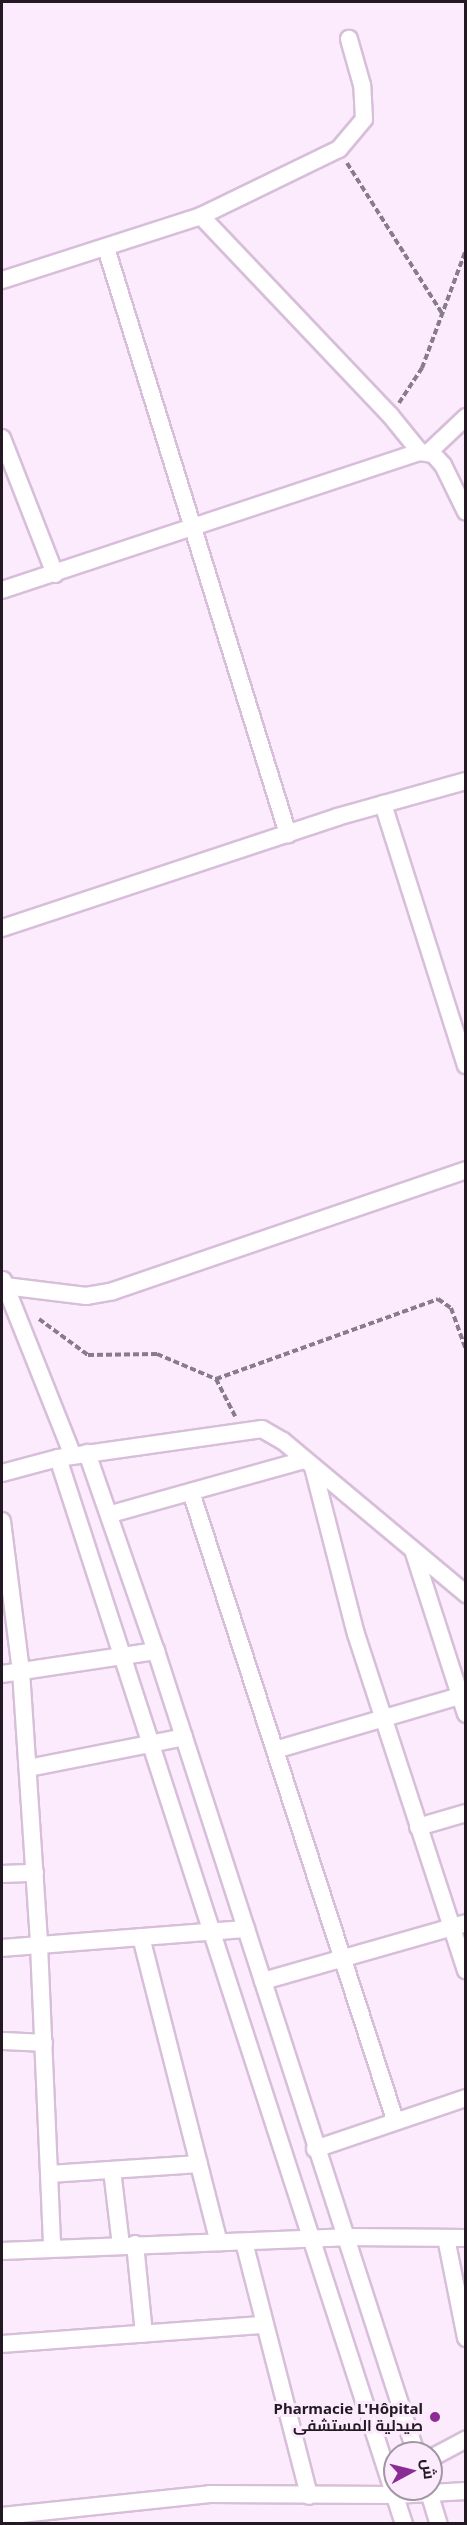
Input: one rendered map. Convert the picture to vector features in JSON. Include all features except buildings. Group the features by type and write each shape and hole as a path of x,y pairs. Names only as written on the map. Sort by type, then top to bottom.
{"street":[{"path":"2,280 201,216 339,149 364,119 362,85 349,39"},
{"path":"201,216 424,452 443,465 459,489 465,512"},
{"path":"106,248 288,834"},
{"path":"2,590 424,452 465,417"},
{"path":"2,438 55,574"},
{"path":"2,928 288,834 465,781"},
{"path":"383,804 465,1065"},
{"path":"3,1281 86,1296 113,1291 465,1170"},
{"path":"3,1281 73,1456 126,1657 383,2458"},
{"path":"2,1473 73,1456 262,1429 309,1464 465,1594"},
{"path":"73,1456 111,1514 263,1981 315,2149 412,2441"},
{"path":"111,1514 309,1464"},
{"path":"309,1464 383,1719 418,1827 459,1925 465,1970"},
{"path":"191,1492 395,2120"},
{"path":"2,1521 21,1671 28,1768 44,2043 52,2247"},
{"path":"414,1553 463,1695 465,1714"},
{"path":"2,1674 156,1651"},
{"path":"275,1750 463,1695"},
{"path":"28,1768 184,1737"},
{"path":"418,1827 465,1813"},
{"path":"2,1874 34,1873"},
{"path":"263,1981 459,1925"},
{"path":"2,1948 246,1929"},
{"path":"141,1937 219,2242"},
{"path":"2,2041 44,2043"},
{"path":"315,2149 465,2098"},
{"path":"50,2174 199,2164"},
{"path":"112,2170 144,2334"},
{"path":"2,2251 128,2244 346,2238 465,2238"},
{"path":"446,2238 462,2312 465,2338"},
{"path":"244,2242 263,2325 307,2476 309,2496"},
{"path":"2,2344 263,2325"},
{"path":"443,2451 465,2439"},
{"path":"443,2490 465,2491"},
{"path":"2,2516 210,2494 383,2495"},
{"path":"397,2501 404,2523"},
{"path":"432,2501 439,2523"}],"path":[{"path":"339,149 442,313"},
{"path":"390,415 422,368 465,250"},
{"path":"216,1379 438,1299 451,1308 465,1350"},
{"path":"36,1316 88,1355 157,1354 216,1379 243,1430"}],"place":[{"name":"Pharmacie L'Hôpital صيدلية المستشفى","path":"435,2417"}]}
